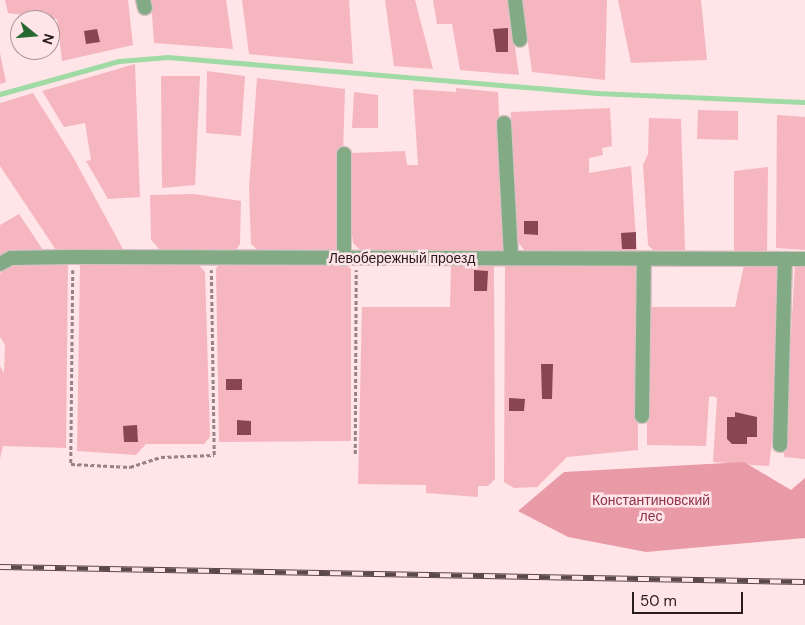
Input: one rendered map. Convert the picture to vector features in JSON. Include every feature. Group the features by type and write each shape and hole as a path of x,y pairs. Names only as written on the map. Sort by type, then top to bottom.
{"street":[{"path":"515,0 520,40"},
{"path":"504,123 511,256"},
{"path":"344,154 350,259"},
{"name":"Левобережный проезд","path":"0,264 11,258 72,257 210,256 350,259 511,256 644,259 805,258"},
{"path":"642,416 644,259"},
{"path":"780,445 785,259"}],"path":[{"path":"72,257 70,464 130,467 161,457 214,455 210,256"},
{"path":"350,259 355,454"}],"shaded area":[{"path":"5,0 128,0 133,45 62,61 60,10 10,10 10,13 8,13"},
{"path":"151,0 226,0 233,49 154,43"},
{"path":"242,0 349,0 353,64 249,54"},
{"path":"385,0 415,0 433,69 394,66"},
{"path":"433,0 508,0 519,75 460,70 452,24 437,24"},
{"path":"522,0 607,0 605,80 532,72"},
{"path":"618,0 701,0 707,60 631,63"},
{"path":"0,53 6,82 0,84"},
{"path":"135,64 140,197 108,199 86,161 91,160 85,123 64,127 42,91"},
{"path":"207,71 245,76 241,136 206,133"},
{"path":"161,76 200,76 195,185 162,188"},
{"path":"257,78 345,89 340,252 258,250 251,244 249,188"},
{"path":"456,88 498,92 505,242 502,251 361,251 353,243 349,210 351,153 405,151 407,165 418,165 413,89 456,92"},
{"path":"354,92 378,95 378,128 352,128"},
{"path":"33,93 73,157 124,251 56,250 0,166 0,103"},
{"path":"610,108 612,146 602,148 603,155 589,158 589,173 631,166 637,252 525,251 514,237 511,112"},
{"path":"698,110 738,111 738,140 697,139"},
{"path":"777,115 805,117 805,250 776,248"},
{"path":"649,118 681,119 685,250 653,250 648,245 643,165 648,154"},
{"path":"768,167 767,252 734,251 734,171"},
{"path":"194,194 241,201 240,244 235,251 161,251 151,240 150,195"},
{"path":"19,214 43,250 11,252 0,257 0,225"},
{"path":"68,261 66,448 3,446 0,459 0,366 4,373 5,345 0,337 0,273 17,263"},
{"path":"80,262 198,264 205,272 210,437 204,444 146,444 136,455 77,451"},
{"path":"451,262 489,262 494,266 495,479 488,486 478,486 478,497 426,493 426,485 358,484 362,307 450,307"},
{"path":"509,262 637,265 638,450 567,457 537,487 514,488 504,482 505,266"},
{"path":"220,263 346,264 351,269 351,441 219,442 216,269"},
{"path":"795,264 805,264 805,459 784,457"},
{"path":"744,265 775,266 780,272 777,399 769,466 713,462 717,398 713,396 709,397 706,446 647,445 647,307 735,307"}],"green space":[{"name":"Константиновский лес","path":"744,462 791,490 805,478 805,538 646,552 568,537 518,511 564,472"}],"building":[{"path":"508,28 508,52 496,52 493,29"},
{"path":"97,29 100,42 86,44 84,31"},
{"path":"524,221 538,221 538,235 524,234"},
{"path":"636,232 636,249 622,249 621,233"},
{"path":"474,270 488,271 487,291 474,291"},
{"path":"541,364 553,364 552,399 542,399"},
{"path":"226,379 242,379 242,390 226,390"},
{"path":"509,398 525,399 524,411 509,411"},
{"path":"735,412 757,417 757,437 747,437 747,444 732,444 727,439 727,417 735,417"},
{"path":"237,420 251,421 251,435 237,435"},
{"path":"137,425 138,442 124,442 123,426"}],"waterway":[{"path":"0,94 119,61 168,57 596,93 805,102"}],"railway":[{"path":"0,567 805,582"}]}
